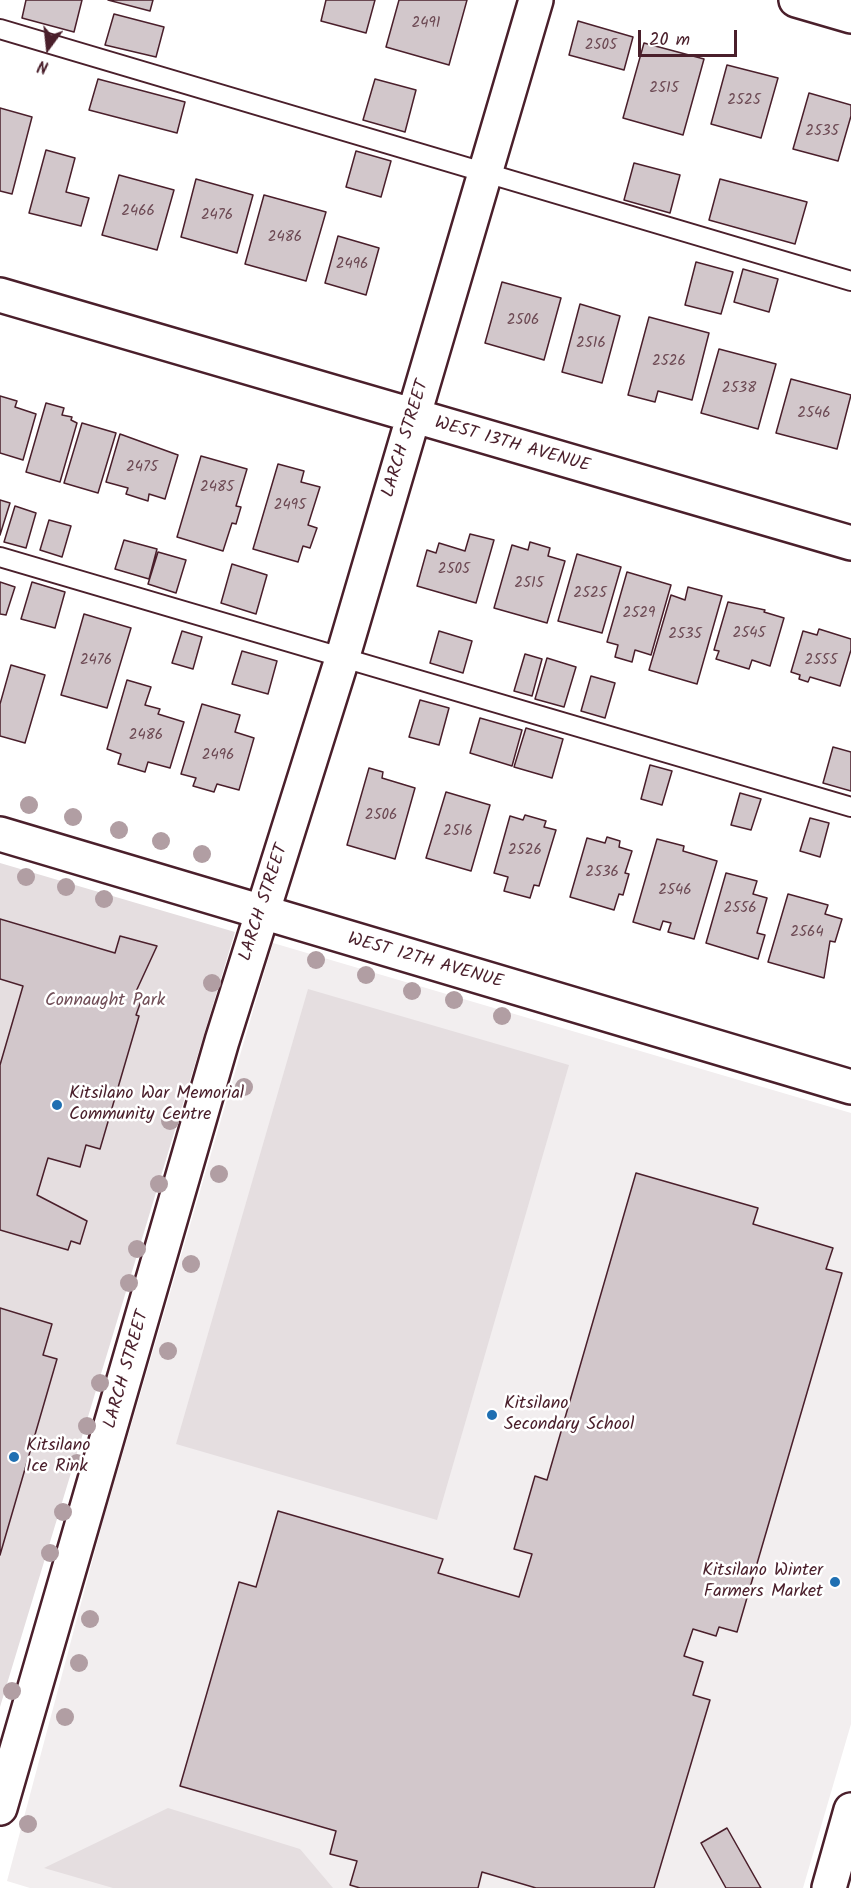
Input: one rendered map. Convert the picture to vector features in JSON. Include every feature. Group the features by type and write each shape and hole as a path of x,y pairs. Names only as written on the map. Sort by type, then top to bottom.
{"street":[{"name":"LARCH STREET","path":"0,1808 225,1031 249,952 264,914 342,659 487,173 536,0"},
{"path":"796,0 851,16"},
{"name":"WEST 13TH AVENUE","path":"0,295 851,543"},
{"name":"WEST 12TH AVENUE","path":"0,834 851,1087"},
{"path":"829,1888 851,1810"}],"lane":[{"path":"0,29 851,281"},
{"path":"0,557 851,807"}],"shaded area":[{"name":"Kitsilano Secondary School","path":"273,943 851,1113 851,1724 803,1888 30,1888 7,1881 103,1521"}],"green space":[{"name":"Connaught Park","path":"0,863 235,932 0,1707"},
{"path":"308,989 569,1065 437,1520 176,1444"},
{"path":"168,1808 300,1849 333,1888 113,1888 44,1868"}],"building":[{"path":"26,0 82,0 74,32 22,18"},
{"path":"108,0 153,0 150,11"},
{"path":"326,0 375,0 366,33 321,21"},
{"path":"399,0 467,0 449,65 386,47"},
{"path":"114,14 164,27 156,57 105,45"},
{"path":"578,21 633,37 624,70 569,55"},
{"path":"644,43 704,59 683,135 623,118"},
{"path":"727,65 778,78 761,138 711,124"},
{"path":"98,79 185,102 177,133 89,110"},
{"path":"375,79 416,90 405,132 363,120"},
{"path":"809,93 851,105 851,116 838,161 793,149"},
{"path":"0,108 32,117 12,194 0,191"},
{"path":"46,150 75,158 66,192 89,198 81,226 29,213"},
{"path":"356,151 391,161 381,197 346,187"},
{"path":"634,163 680,175 670,213 624,200"},
{"path":"119,175 174,190 157,250 102,235"},
{"path":"196,179 253,195 237,253 181,237"},
{"path":"720,179 807,202 795,244 709,220"},
{"path":"264,195 326,212 306,281 245,264"},
{"path":"338,236 379,248 366,295 325,283"},
{"path":"696,262 733,272 721,314 685,305"},
{"path":"743,269 778,279 769,312 734,302"},
{"path":"502,282 561,298 544,360 485,343"},
{"path":"580,304 620,316 602,383 562,372"},
{"path":"649,317 709,333 692,400 658,391 655,402 628,395"},
{"path":"719,349 776,364 758,429 701,413"},
{"path":"791,379 851,395 837,449 776,433"},
{"path":"0,396 17,401 15,407 36,414 23,460 0,453"},
{"path":"46,403 64,408 62,415 72,417 71,420 77,423 60,482 26,472"},
{"path":"82,423 116,433 98,493 64,483"},
{"path":"120,434 178,455 165,499 149,494 148,501 126,494 128,488 106,482"},
{"path":"201,456 247,469 236,506 241,507 236,524 232,523 223,551 177,537"},
{"path":"278,464 304,471 301,482 320,487 308,525 317,528 310,548 303,546 298,562 253,549"},
{"path":"0,500 10,503 0,535"},
{"path":"15,506 36,513 26,548 4,542"},
{"path":"49,520 71,526 62,557 40,550"},
{"path":"470,534 494,540 476,603 417,586 427,550 436,553 439,543 465,551"},
{"path":"124,540 157,549 149,579 115,569"},
{"path":"530,542 550,548 548,556 565,561 547,623 494,608 512,545 528,550"},
{"path":"158,552 186,560 176,593 148,584"},
{"path":"577,554 621,567 602,633 558,621"},
{"path":"232,564 267,575 256,614 221,603"},
{"path":"627,572 671,585 651,655 635,650 632,662 615,657 618,645 607,642"},
{"path":"0,582 15,587 6,615 0,614"},
{"path":"32,582 65,592 55,628 21,619"},
{"path":"688,587 722,596 697,684 649,670 671,595 685,600"},
{"path":"728,602 765,610 764,612 784,618 770,666 752,660 749,669 716,659 719,651 714,650"},
{"path":"84,614 131,628 107,708 61,695"},
{"path":"819,629 851,639 851,650 840,686 810,677 808,682 799,679 800,675 791,672 803,631 817,635"},
{"path":"182,631 202,637 193,669 172,663"},
{"path":"439,631 472,641 463,673 430,663"},
{"path":"242,651 277,661 268,694 232,684"},
{"path":"525,654 542,659 532,696 514,691"},
{"path":"547,658 576,667 564,707 535,699"},
{"path":"11,665 45,675 25,743 0,736 0,704"},
{"path":"591,676 615,683 605,718 581,711"},
{"path":"127,680 151,687 145,705 160,709 158,714 184,722 170,768 148,762 145,772 118,764 121,754 107,749"},
{"path":"420,700 449,708 439,745 409,737"},
{"path":"202,704 240,715 235,732 254,738 239,790 217,784 214,792 193,786 196,778 181,774"},
{"path":"480,718 522,730 512,766 470,753"},
{"path":"526,728 563,739 552,778 514,767"},
{"path":"833,747 851,752 851,791 823,783"},
{"path":"650,765 672,771 662,805 641,799"},
{"path":"369,768 383,772 382,778 415,788 395,859 347,845"},
{"path":"446,792 490,805 471,871 426,858"},
{"path":"740,793 761,799 751,830 731,825"},
{"path":"525,815 546,821 544,827 556,830 539,886 534,885 530,898 504,891 508,877 494,873 510,816 523,820"},
{"path":"810,818 829,823 820,857 800,851"},
{"path":"607,837 620,841 619,847 632,851 625,873 629,874 623,895 619,894 614,910 570,897 587,838 605,843"},
{"path":"657,839 684,846 683,851 717,861 694,939 668,932 671,923 663,921 660,930 633,922"},
{"path":"726,873 757,881 753,894 767,898 757,933 765,935 758,959 706,943"},
{"path":"788,894 828,905 825,914 842,919 835,942 830,941 824,978 768,962"},
{"name":"Kitsilano War Memorial Community Centre","path":"0,919 115,953 120,936 157,946 133,998 141,1001 136,1015 139,1016 100,1149 86,1145 80,1167 48,1158 37,1195 87,1221 80,1244 71,1241 68,1250 0,1230 0,1065 23,986 0,979"},
{"path":"636,1173 758,1208 753,1224 833,1248 826,1269 842,1273 737,1632 719,1627 716,1636 693,1629 684,1656 703,1662 693,1695 710,1700 654,1888 536,1888 482,1872 478,1888 360,1888 350,1885 357,1861 330,1854 336,1831 180,1786 239,1582 256,1587 278,1511 443,1559 438,1573 519,1597 532,1554 514,1549 535,1476 547,1480"},
{"name":"Kitsilano Ice Rink","path":"0,1308 52,1324 43,1355 57,1359 0,1555"},
{"path":"727,1828 761,1888 726,1888 701,1843"}],"place":[{"name":"Kitsilano War Memorial Community Centre","path":"57,1105"},
{"name":"Kitsilano Secondary School","path":"492,1415"},
{"name":"Kitsilano Ice Rink","path":"14,1457"},
{"name":"Kitsilano Winter Farmers Market","path":"835,1582"}]}
